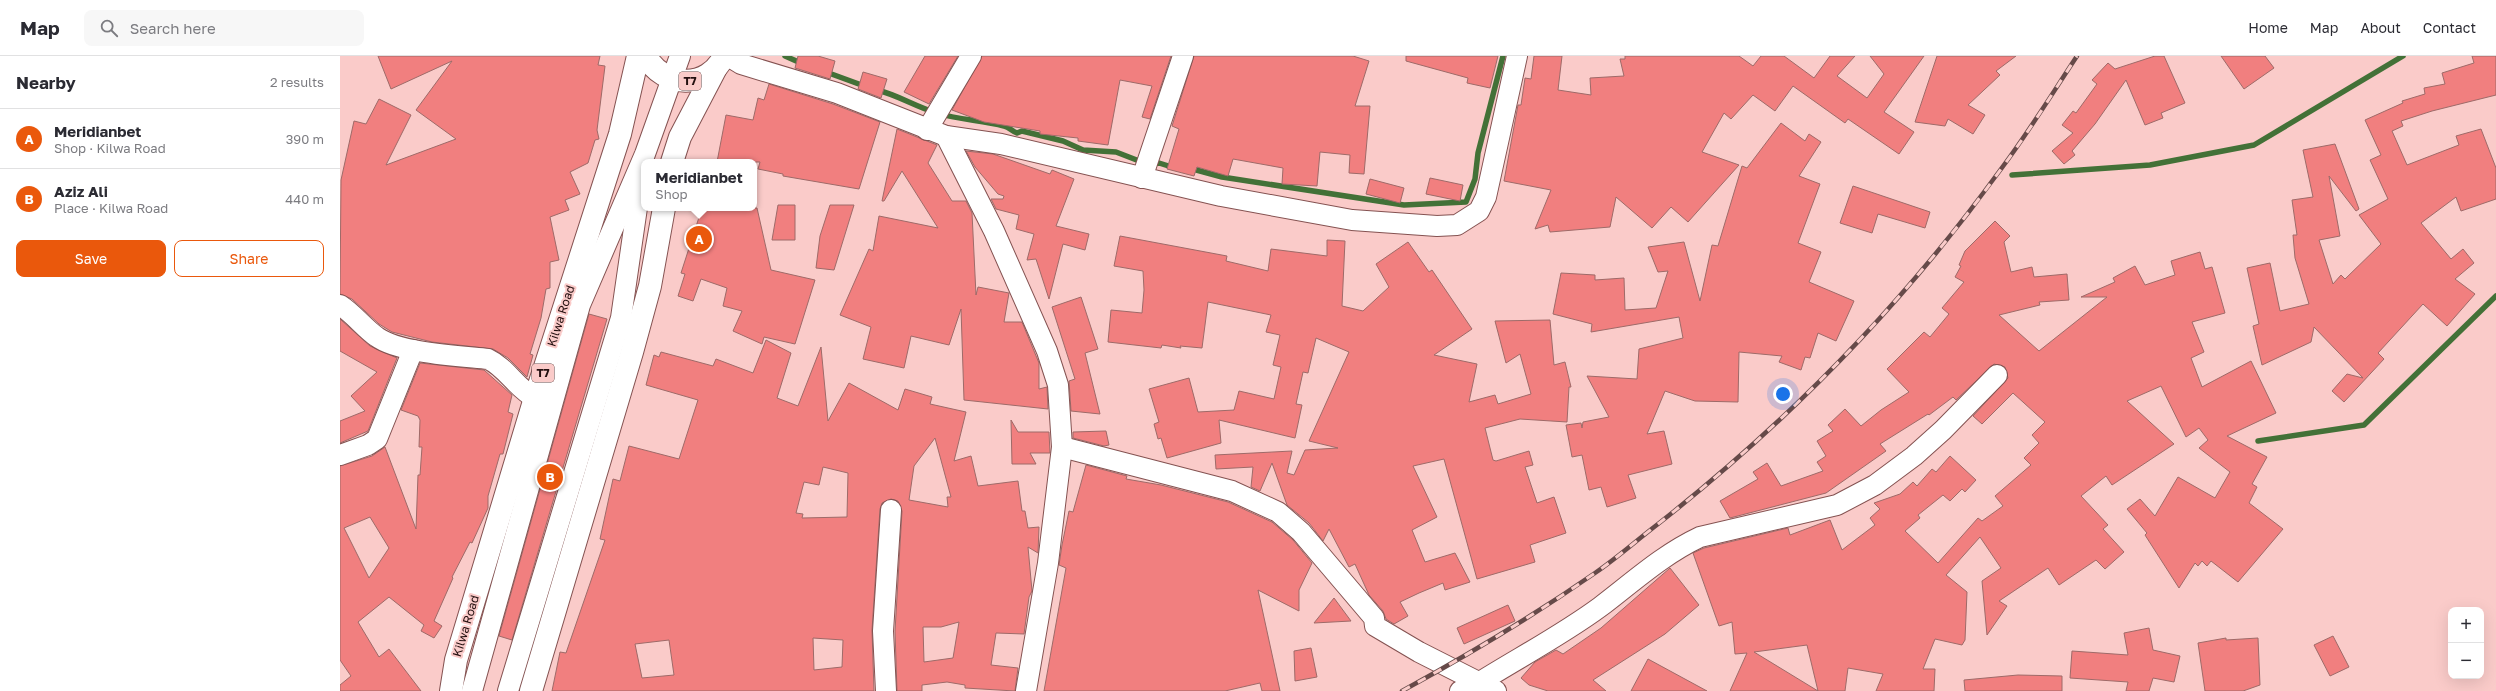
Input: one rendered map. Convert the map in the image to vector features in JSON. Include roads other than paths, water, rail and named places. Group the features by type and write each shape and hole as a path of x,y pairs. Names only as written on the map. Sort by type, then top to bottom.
{"highway":[{"name":"Kilwa Road","path":"451,691 456,660 535,398 620,134 638,56"},
{"name":"T7","path":"646,56 651,65 662,74 672,79 689,81 703,78 722,61"},
{"name":"T7","path":"673,159 680,137 722,61"},
{"path":"531,691 632,352 650,286 663,211"}],"street":[{"path":"643,159 680,56"},
{"path":"927,130 971,56"},
{"path":"1142,178 1183,56"},
{"path":"722,61 741,64 837,94 927,130 946,136 1001,144 1221,196 1352,220 1437,226 1457,225 1479,210 1486,197 1517,56"},
{"path":"946,136 994,231 1048,351 1058,385 1062,447 1048,563 1026,691"},
{"path":"644,159 645,154"},
{"path":"472,691 580,305 641,163"},
{"path":"508,691 621,318 641,181"},
{"path":"340,305 350,312 378,338 413,350 488,359 500,364 524,393 535,398"},
{"path":"340,455 377,440 413,350"},
{"path":"1460,691 1488,686 1599,608 1662,558 1700,537 1838,505 1875,485 1914,456 1943,430 1997,375"},
{"path":"1062,447 1232,491 1278,512 1306,537 1374,618 1374,626 1419,652 1488,686"},
{"path":"886,691 884,631 891,510"}],"waterway":[{"path":"785,56 803,64"},
{"path":"1189,168 1222,177 1404,205 1466,202 1475,179 1478,153 1503,56"},
{"path":"2012,175 2150,165 2254,145 2403,56"},
{"path":"826,72 867,87"},
{"path":"877,90 945,115 1004,126 1017,133 1022,131 1063,141 1083,150 1116,152 1147,164 1159,163 1175,168"},
{"path":"2258,441 2364,425 2496,296"}],"railway":[{"path":"1402,691 1500,635 1548,605 1603,567 1706,485 1798,402 1884,313 1925,267 1964,219 2021,142 2077,56"}],"place":[{"name":"Meridianbet","path":"699,239"},
{"name":"Aziz Ali","path":"550,477"}]}
